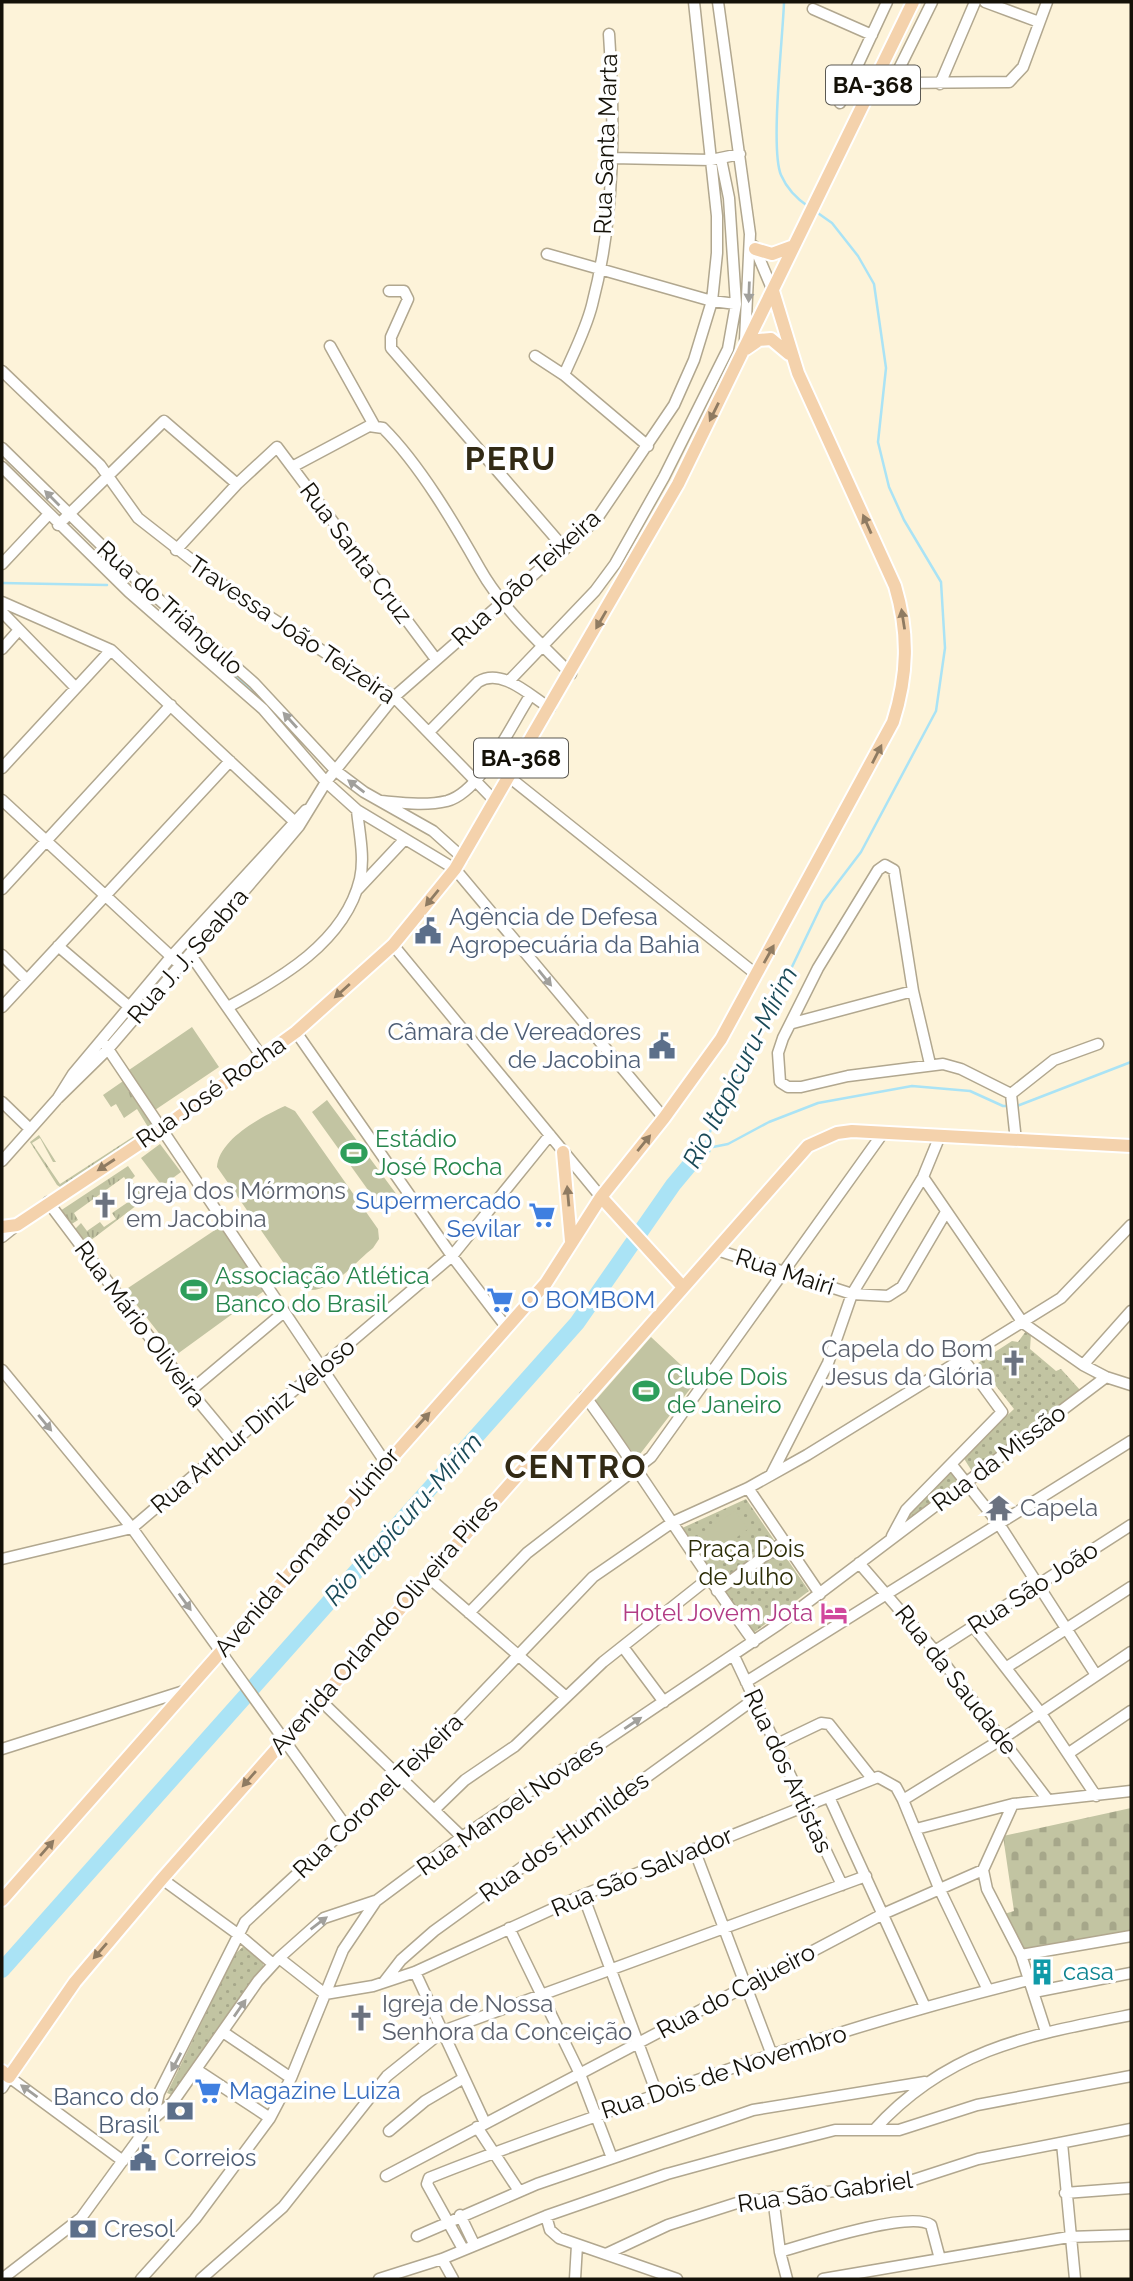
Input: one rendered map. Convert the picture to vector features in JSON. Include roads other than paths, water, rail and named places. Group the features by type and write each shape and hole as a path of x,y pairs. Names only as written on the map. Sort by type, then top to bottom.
{"main road":[{"name":"BA-368","path":"772,291 913,2"},
{"path":"755,248 772,254 794,246"},
{"path":"744,351 772,291"},
{"name":"Avenida Lomanto Júnior","path":"2,1900 184,1691 224,1656 385,1462 546,1283 571,1241 605,1201 707,1061 757,975 893,722 901,695 906,652 902,612 895,586 792,357 772,291"},
{"path":"744,351 759,340 771,339 792,357"},
{"name":"BA-368","path":"393,945 463,858 678,484 730,364 744,351"},
{"name":"Rua José Rocha","path":"18,1225 48,1202 163,1128 296,1032 393,945"},
{"name":"Avenida Orlando Oliveira Pires","path":"4,2079 75,1982 279,1734 319,1699 808,1146 837,1133 883,1133 1131,1146"},
{"path":"563,1152 571,1241"},
{"path":"605,1201 682,1286"},
{"path":"2,1227 18,1225"}],"street":[{"path":"509,681 608,574 730,364 736,304 729,198 716,159 694,2"},
{"path":"718,2 750,234 749,299 744,351"},
{"path":"840,103 887,2"},
{"path":"892,83 932,2"},
{"path":"940,84 975,2"},
{"path":"985,2 1039,22"},
{"path":"874,85 1009,82 1019,74 1047,2"},
{"path":"813,9 872,35"},
{"name":"Rua Santa Marta","path":"564,375 592,307 600,271 611,158 609,34"},
{"path":"611,158 716,159 740,154"},
{"name":"Rua João Teixeira","path":"336,771 394,697 435,658 596,520 648,446 684,384 712,301 718,235 716,159"},
{"path":"750,234 772,291"},
{"path":"547,254 712,301 736,304"},
{"path":"389,291 401,290 408,299 391,337 391,348 565,549"},
{"path":"330,346 378,426 467,541 480,570 504,601 570,674"},
{"path":"535,356 564,375 648,446"},
{"name":"Travessa João Teizeira","path":"2,371 108,475 129,508 176,550 239,597 394,697 495,801"},
{"path":"58,525 164,421 237,484 176,550"},
{"path":"292,467 378,426"},
{"name":"Rua do Triângulo","path":"2,447 138,581 254,683 336,771 377,801 433,831 463,858"},
{"name":"Rua Santa Cruz","path":"237,484 277,447 435,658"},
{"path":"2,468 12,458"},
{"name":"Rua do Triângulo","path":"2,468 58,525 263,709 327,782 357,810 404,841 455,869"},
{"path":"664,477 678,484"},
{"path":"2,564 48,515"},
{"path":"608,574 622,584"},
{"path":"2,602 111,650 296,823"},
{"path":"2,612 75,687"},
{"path":"2,649 18,631"},
{"path":"2,768 111,650"},
{"path":"429,732 478,681 488,677 509,681 550,708"},
{"path":"377,801 408,803 447,801 458,797 477,780 530,696"},
{"path":"2,890 171,705"},
{"path":"2,1007 230,761"},
{"name":"Rua J. J. Seabra","path":"2,1161 138,1015 310,807 336,771"},
{"path":"509,777 757,975"},
{"path":"2,800 179,965"},
{"path":"228,1007 279,979 321,943 338,924 355,892 362,864 357,810"},
{"path":"355,892 404,841"},
{"path":"930,1064 913,991 894,870 885,865 878,870 840,930 778,1053 780,1082 788,1087 801,1087 930,1064 961,1069 1012,1102 1017,1141"},
{"name":"Rua J. J. Seabra","path":"58,1098 171,957 259,867"},
{"path":"455,869 664,1118"},
{"path":"393,945 605,1201"},
{"path":"58,946 138,1015"},
{"path":"190,954 262,1057"},
{"path":"2,955 27,980"},
{"path":"793,1023 913,991"},
{"path":"296,1032 452,1256 507,1328"},
{"path":"102,1040 385,1462"},
{"path":"1012,1102 1054,1060 1098,1044"},
{"path":"2,1102 30,1129"},
{"path":"469,1613 527,1553 651,1457 883,1133"},
{"name":"Rua Arthur Diniz Veloso","path":"2,1559 132,1528 452,1256 550,1135"},
{"path":"771,1475 792,1439 828,1363 852,1294 923,1177 939,1138"},
{"path":"923,1177 1023,1323 1083,1365 1106,1377 1131,1385"},
{"name":"Rua Mário Oliveira","path":"48,1202 190,1391 234,1444"},
{"name":"Rua Mairi","path":"717,1250 786,1270 852,1294 888,1296 898,1292 947,1212"},
{"path":"2,1237 18,1225"},
{"path":"673,1522 748,1488 807,1455 1023,1323 1072,1289 1131,1225"},
{"path":"1083,1365 1131,1311"},
{"path":"190,1391 284,1312"},
{"name":"Rua da Missão","path":"891,1537 906,1510 1002,1412 964,1360"},
{"path":"2,1370 132,1528 348,1829"},
{"name":"Rua da Missão","path":"820,1594 891,1537 968,1483 1106,1377"},
{"path":"585,1396 638,1468 717,1591 754,1642"},
{"path":"792,1439 807,1455"},
{"path":"746,1682 1128,1443 1131,1456"},
{"path":"952,1465 999,1524 1096,1675"},
{"path":"734,1656 820,1594 748,1488"},
{"name":"Rua Coronel Teixeira","path":"153,2119 159,2093 245,1922 401,1778 593,1577 673,1522"},
{"name":"Rua São João","path":"935,1651 1131,1525"},
{"path":"717,1591 783,1542"},
{"name":"Rua da Saudade","path":"859,1563 935,1651 1048,1801"},
{"path":"428,1577 565,1696"},
{"path":"434,1810 465,1780 515,1746 565,1696 709,1578"},
{"path":"1007,1667 1131,1587"},
{"path":"974,1627 1040,1712 1096,1796"},
{"path":"623,1647 664,1702"},
{"path":"903,1800 1002,1739 1131,1651"},
{"name":"Rua dos Artistas","path":"734,1656 842,1885"},
{"name":"Rua Manoel Novaes","path":"141,2279 195,2219 270,2118 292,2078 347,1940 376,1901 462,1838 734,1656"},
{"path":"2,1749 184,1691"},
{"path":"319,1699 462,1838"},
{"name":"Rua dos Humildes","path":"383,1983 401,1960 434,1931 753,1700"},
{"path":"1069,1753 1131,1710"},
{"path":"775,1745 821,1723 829,1724 837,1730 871,1777 889,1781 903,1800 939,1888 988,1990"},
{"name":"Rua São Salvador","path":"325,1994 383,1983 415,1972 583,1895 829,1797 871,1777"},
{"path":"916,1829 1013,1804 1131,1791"},
{"path":"829,1797 925,2007"},
{"path":"1013,1804 984,1870 987,1889 1021,1955 1045,2032"},
{"path":"694,1849 772,2056"},
{"name":"Rua do Cajueiro","path":"386,2176 883,1914 984,1870"},
{"path":"201,2279 283,2207 380,2083 443,2031 866,1876"},
{"path":"162,1879 325,1994"},
{"path":"583,1895 657,2094"},
{"path":"2,2279 74,2225 153,2119 173,2102 276,1961 324,1919 376,1901"},
{"path":"509,1928 580,2074 612,2158"},
{"path":"1021,1955 1131,1936"},
{"path":"415,1972 464,2078 493,2152 519,2191"},
{"path":"1034,1992 1131,1973"},
{"name":"Rua Dois de Novembro","path":"449,2221 427,2184 429,2178 493,2152 722,2070 925,2007 1030,1980"},
{"path":"874,2130 925,2082 983,2050 1045,2032 1131,2015"},
{"path":"223,2032 292,2078"},
{"path":"197,2070 270,2118"},
{"path":"379,2279 442,2259 546,2216 667,2174 798,2138 835,2130 900,2130 976,2105 1131,2076"},
{"path":"389,2131 425,2101 464,2078"},
{"path":"4,2079 123,2161"},
{"path":"417,2236 519,2191 753,2110 925,2082"},
{"path":"159,2093 173,2102"},
{"name":"Rua São Gabriel","path":"606,2254 703,2212 773,2197 894,2185 928,2177 978,2159 1131,2129"},
{"path":"1062,2143 1075,2279"},
{"path":"1065,2193 1131,2188"},
{"path":"773,2197 780,2252 787,2279"},
{"path":"460,2215 474,2244"},
{"path":"546,2216 552,2234 677,2279"},
{"path":"449,2221 463,2249"},
{"path":"780,2252 879,2225 922,2221 931,2225 940,2259"},
{"path":"823,2279 1069,2237 1131,2235"},
{"path":"575,2279 577,2245"},
{"path":"442,2259 453,2279"}],"waterway":[{"name":"Rio Itapicuru-Mirim","path":"784,2 777,118 778,161 786,185 809,207"},
{"name":"Rio Itapicuru-Mirim","path":"703,1149 725,1095 756,1042 823,902 861,852 936,711 945,648 941,582 904,520 889,487 878,442 886,368 874,284 858,256 832,223 815,211"},
{"path":"2,583 107,585"},
{"path":"127,586 261,698 285,723"},
{"path":"703,1149 728,1144 769,1122 818,1103 912,1086 970,1091 1003,1106 1017,1106 1131,1062"},
{"name":"Rio Itapicuru-Mirim","path":"2,1970 577,1323 673,1185 703,1149"}],"place":[{"name":"Agência de Defesa Agropecuária da Bahia","path":"428,931"},
{"name":"Câmara de Vereadores de Jacobina","path":"662,1046"},
{"name":"Estádio José Rocha","path":"354,1153"},
{"name":"Igreja dos Mórmons em Jacobina","path":"105,1205"},
{"name":"Supermercado Sevilar","path":"542,1215"},
{"name":"Associação Atlética Banco do Brasil","path":"194,1290"},
{"name":"O BOMBOM","path":"500,1300"},
{"name":"Capela do Bom Jesus da Glória","path":"1014,1363"},
{"name":"Clube Dois de Janeiro","path":"646,1391"},
{"name":"Capela","path":"999,1508"},
{"name":"Hotel Jovem Jota","path":"834,1613"},
{"name":"casa","path":"1042,1972"},
{"name":"Igreja de Nossa Senhora da Conceição","path":"361,2018"},
{"name":"Magazine Luiza","path":"208,2091"},
{"name":"Banco do Brasil","path":"180,2111"},
{"name":"Correios","path":"143,2158"},
{"name":"Cresol","path":"83,2229"}],"district":[{"name":"PERU","path":"511,459"},
{"name":"CENTRO","path":"576,1467"}],"park label":[{"name":"Praça Dois de Julho","path":"746,1563"}]}
